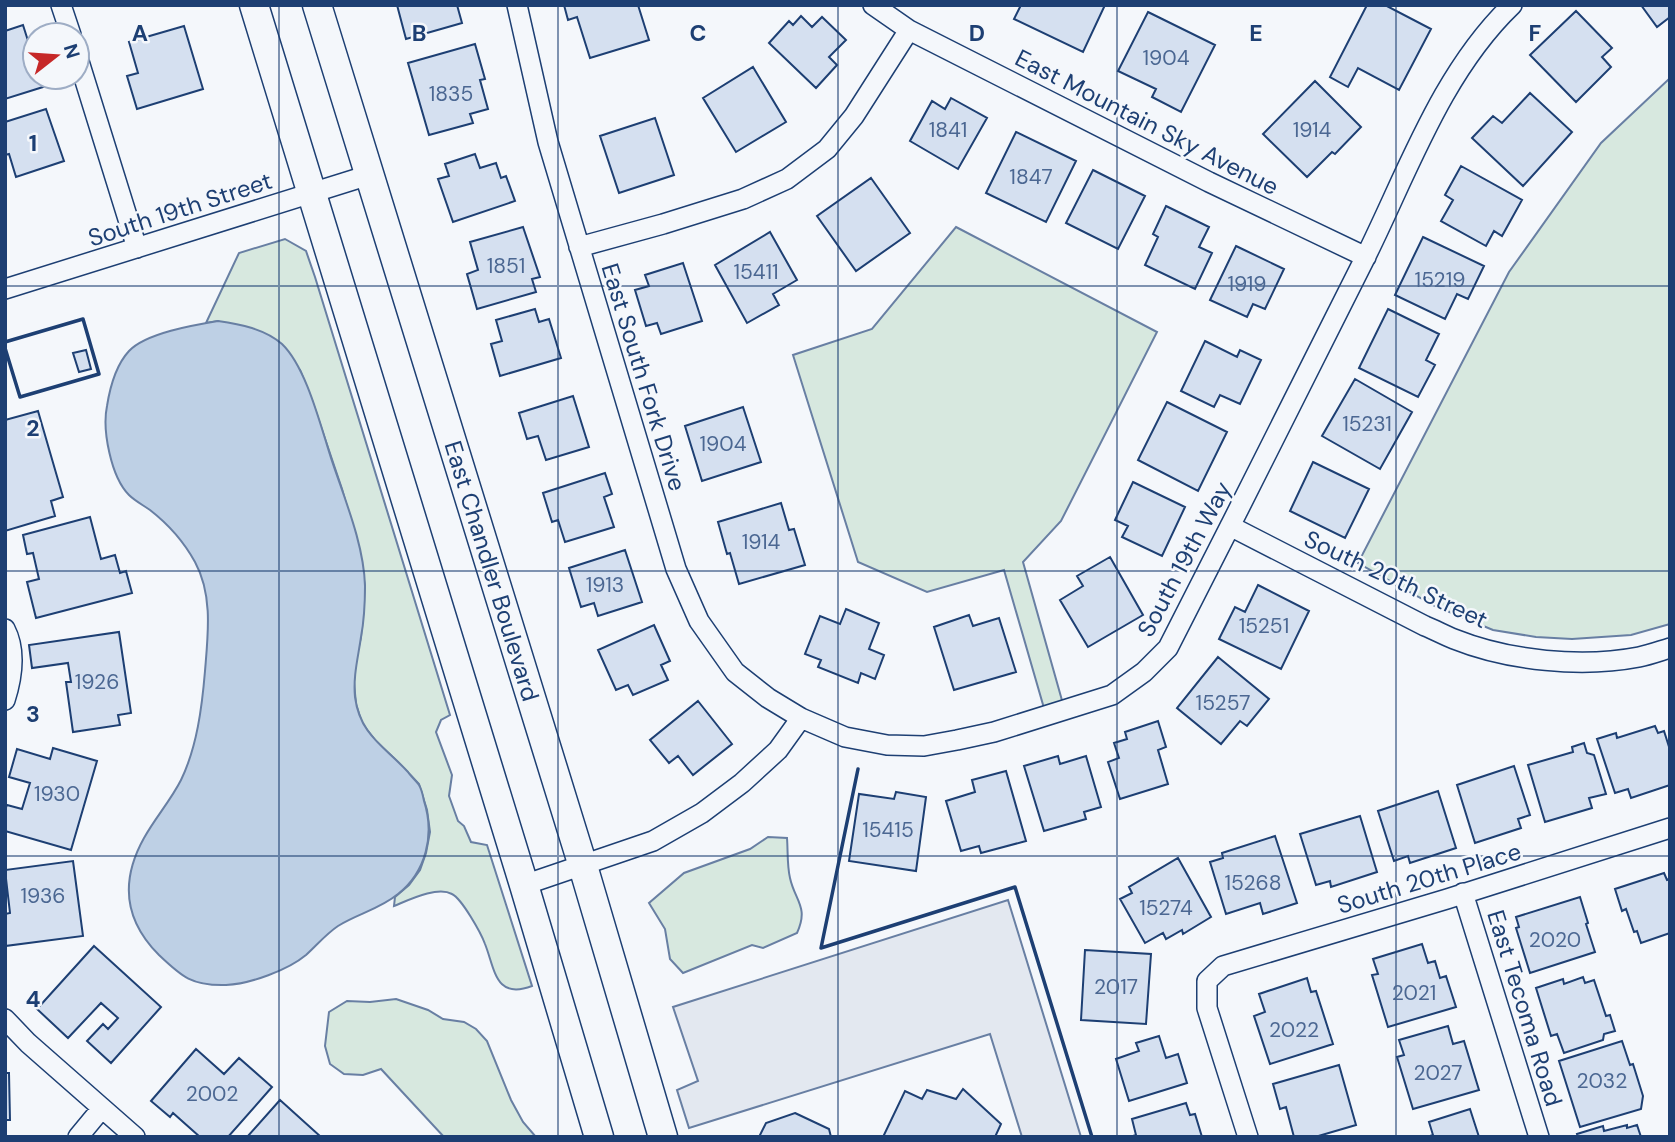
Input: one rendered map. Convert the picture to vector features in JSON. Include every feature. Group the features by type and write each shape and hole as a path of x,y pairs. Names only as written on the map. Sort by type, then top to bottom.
{"main road":[{"path":"254,5 599,1137"},
{"name":"East Chandler Boulevard","path":"317,5 583,866 663,1137"}],"street":[{"name":"East South Fork Drive","path":"517,5 548,142 676,569 699,621 735,672 768,698 800,718"},
{"name":"East Mountain Sky Avenue","path":"873,5 909,30 1209,182 1366,257"},
{"name":"South 19th Way","path":"800,718 845,737 887,745 923,746 993,732 1112,695 1144,672 1168,648 1460,67 1513,5"},
{"path":"579,247 743,199 787,179 827,149 847,124 909,30"},
{"path":"88,91 137,248"},
{"name":"South 19th Street","path":"5,289 369,175"},
{"name":"South 20th Street","path":"1230,526 1425,626 1455,640 1492,651 1567,662 1606,661 1670,648"},
{"path":"5,629 12,655 9,688 5,700"},
{"path":"524,885 653,841 702,813 742,783 778,750 800,718"},
{"name":"South 20th Place","path":"1248,1137 1208,1008 1207,981 1223,966 1670,828"},
{"name":"East Tecoma Road","path":"1464,893 1539,1137"},
{"path":"5,1019 28,1043 135,1137"},
{"path":"78,1137 102,1108"}],"shaded area":[{"path":"1670,78 1670,624 1631,635 1572,639 1493,630 1435,606 1358,563 1509,272 1601,143"},
{"path":"956,227 1157,332 1061,521 1023,562 1065,711 1046,715 1004,570 927,592 858,562 793,355 872,329"},
{"path":"285,239 306,251 450,715 441,720 436,732 452,775 449,796 458,821 464,826 471,842 487,845 532,986 510,989 498,980 480,932 466,909 452,894 431,893 394,906 395,897 409,885 420,870 430,832 419,784 376,741 362,723 356,704 354,682 365,586 359,549 342,489 300,370 218,321 206,323 239,253"},
{"path":"768,837 787,838 789,873 802,917 797,933 763,948 752,945 683,973 670,959 665,929 649,903 684,873 750,849"},
{"path":"1008,900 1081,1137 1022,1137 990,1034 689,1128 677,1090 698,1081 673,1007"},
{"path":"396,999 428,1010 443,1019 464,1022 476,1029 487,1041 523,1122 536,1137 444,1137 381,1069 363,1075 344,1074 330,1064 325,1046 329,1012 347,1001"}],"water":[{"path":"218,321 268,334 291,355 306,383 353,523 364,570 364,612 355,682 358,710 374,739 419,785 429,827 426,852 421,864 408,885 398,894 384,904 338,926 306,955 289,966 257,979 226,985 196,982 174,969 147,942 129,900 131,870 136,854 181,780 195,741 204,685 208,615 205,588 195,562 169,527 131,497 123,487 109,453 106,428 112,384 120,363 129,351 158,335"}],"building":[{"path":"397,5 457,5 462,23 406,39"},
{"path":"564,5 638,5 649,40 590,58 577,17 568,20"},
{"path":"1021,5 1105,5 1083,52 1014,19"},
{"path":"1367,5 1385,5 1431,29 1399,90 1358,68 1348,87 1330,77"},
{"path":"1641,5 1670,5 1670,17 1657,27"},
{"path":"1576,11 1612,48 1602,57 1611,67 1576,102 1530,55"},
{"path":"1148,12 1215,45 1181,112 1152,97 1156,89 1118,71"},
{"path":"801,16 812,27 822,17 846,40 829,57 837,65 816,88 769,43 789,21 793,25"},
{"path":"21,26 21,91 30,91 5,99 5,31"},
{"path":"184,26 203,89 137,109 127,76 138,73 129,42"},
{"path":"475,44 485,79 480,80 488,109 470,114 473,123 429,135 408,63"},
{"path":"753,67 786,122 736,152 703,98"},
{"path":"1315,81 1361,127 1335,154 1332,152 1307,177 1263,134"},
{"path":"1530,93 1572,132 1523,186 1472,138 1493,116 1502,123"},
{"path":"951,98 987,118 958,169 910,141 932,101 945,109"},
{"path":"46,109 64,161 16,177 9,154 5,155 5,122"},
{"path":"655,118 674,175 619,193 600,136"},
{"path":"1016,132 1076,161 1046,222 986,193"},
{"path":"475,154 480,168 496,163 501,178 506,176 515,201 453,222 438,179 449,176 445,164"},
{"path":"1461,166 1522,200 1502,236 1494,231 1486,246 1441,221 1453,200 1445,195"},
{"path":"1093,170 1145,196 1118,249 1066,223"},
{"path":"871,178 910,233 856,271 817,216"},
{"path":"1166,206 1209,227 1199,247 1212,253 1195,289 1145,265 1158,237 1153,234"},
{"path":"523,227 540,277 532,279 536,292 477,309 467,274 478,270 470,242"},
{"path":"770,232 797,280 773,294 779,305 747,323 715,265"},
{"path":"1423,237 1484,266 1468,299 1457,294 1445,319 1395,295"},
{"path":"1236,246 1284,269 1265,309 1253,304 1247,317 1210,300"},
{"path":"683,263 702,321 661,334 657,323 646,326 635,290 649,286 645,275"},
{"path":"535,309 539,322 549,319 561,358 500,376 491,344 502,341 496,320"},
{"path":"1388,309 1439,334 1426,360 1435,365 1418,397 1359,368"},
{"path":"1205,341 1237,357 1240,350 1261,360 1240,404 1220,395 1214,407 1181,391"},
{"path":"86,350 91,369 79,372 73,353"},
{"path":"1355,379 1412,412 1380,469 1322,436"},
{"path":"573,396 589,447 546,460 538,436 527,439 519,413"},
{"path":"1167,402 1227,432 1198,491 1138,460"},
{"path":"743,407 761,462 702,481 685,426"},
{"path":"38,411 63,497 51,501 55,516 5,531 5,420"},
{"path":"1313,462 1369,489 1345,538 1290,511"},
{"path":"605,473 612,494 604,497 614,527 565,542 558,520 552,522 543,493"},
{"path":"1133,482 1185,507 1162,556 1122,537 1128,526 1115,520"},
{"path":"781,503 789,530 794,529 805,565 739,584 718,522"},
{"path":"90,517 101,559 115,555 120,573 126,571 132,593 36,618 27,582 39,579 33,553 27,554 23,535"},
{"path":"625,550 642,602 598,616 594,603 581,607 569,568"},
{"path":"1110,557 1143,615 1088,647 1060,600 1083,586 1077,576"},
{"path":"1258,585 1309,611 1281,669 1219,639 1235,607 1245,612"},
{"path":"846,609 879,623 869,649 884,655 875,679 861,673 858,683 818,667 821,660 805,654 820,616 840,624"},
{"path":"969,615 973,626 999,618 1016,672 954,690 934,627"},
{"path":"654,625 670,661 661,665 668,680 633,695 628,685 616,690 598,650"},
{"path":"119,632 131,713 118,715 120,725 73,732 66,682 71,682 68,663 32,668 29,645"},
{"path":"1218,657 1269,699 1247,726 1240,721 1221,744 1177,708"},
{"path":"698,701 732,744 693,775 678,756 669,763 650,740"},
{"path":"1158,721 1166,747 1158,750 1168,784 1120,799 1108,762 1119,758 1114,743 1127,739 1125,732"},
{"path":"1655,726 1658,733 1664,731 1670,750 1670,785 1631,798 1628,789 1615,793 1597,739 1616,733 1617,738"},
{"path":"1584,743 1587,753 1594,755 1606,794 1589,798 1592,808 1545,822 1528,765 1573,752 1572,747"},
{"path":"53,748 97,761 71,850 5,831 7,805 22,809 30,783 9,777 17,749 50,759"},
{"path":"1058,756 1060,764 1086,756 1101,807 1084,812 1086,819 1044,831 1024,766"},
{"path":"1514,766 1530,815 1518,819 1521,828 1475,843 1457,785"},
{"path":"1006,771 1026,841 981,853 979,846 961,851 946,801 975,792 972,780"},
{"path":"1438,791 1456,848 1410,863 1408,856 1394,861 1378,811"},
{"path":"896,792 926,797 916,871 849,861 859,794 894,799"},
{"path":"1360,816 1377,872 1331,887 1330,881 1316,885 1300,834"},
{"path":"1275,836 1297,903 1263,914 1260,903 1226,914 1210,862 1223,858 1222,853"},
{"path":"1178,858 1211,917 1183,934 1182,930 1166,939 1163,933 1145,943 1120,899 1132,893 1129,887"},
{"path":"73,861 83,936 5,946 5,914 10,913 5,870"},
{"path":"1664,873 1667,880 1670,879 1670,933 1641,943 1626,909 1622,911 1615,889"},
{"path":"1580,897 1595,952 1530,973 1516,928 1519,927 1516,917"},
{"path":"1422,944 1428,963 1435,961 1440,978 1446,976 1456,1007 1388,1027 1372,975 1378,974 1373,959"},
{"path":"94,946 161,1007 111,1063 87,1041 103,1024 108,1029 118,1018 101,1003 68,1038 37,1009"},
{"path":"1085,950 1151,954 1146,1024 1081,1020"},
{"path":"1583,977 1585,983 1594,980 1606,1016 1610,1015 1615,1031 1604,1034 1603,1040 1564,1053 1557,1034 1551,1036 1536,988 1563,979 1564,984"},
{"path":"1307,978 1311,992 1316,991 1333,1044 1270,1064 1254,1016 1265,1012 1259,994"},
{"path":"1448,1026 1453,1044 1464,1041 1479,1090 1413,1109 1397,1057 1404,1055 1399,1040"},
{"path":"1159,1036 1166,1058 1178,1054 1187,1083 1129,1101 1116,1059 1139,1051 1136,1043"},
{"path":"1622,1041 1643,1096 1641,1109 1580,1127 1559,1061"},
{"path":"196,1049 224,1074 239,1058 272,1087 228,1137 200,1137 173,1113 170,1117 151,1101"},
{"path":"1339,1065 1356,1125 1315,1137 1294,1137 1286,1107 1280,1109 1273,1084"},
{"path":"5,1073 9,1073 10,1120 5,1120"},
{"path":"963,1089 1001,1124 995,1137 883,1137 905,1091 922,1099 927,1090 956,1099"},
{"path":"280,1100 321,1137 247,1137"},
{"path":"1186,1103 1190,1115 1195,1114 1202,1137 1130,1137 1136,1135 1132,1119"},
{"path":"1470,1109 1479,1137 1427,1137 1433,1135 1429,1122"},
{"path":"795,1113 829,1129 831,1137 759,1137 766,1123"},
{"path":"1627,1125 1627,1128 1637,1125 1641,1137 1578,1137 1577,1134 1603,1126 1604,1131"}],"wall":[{"path":"5,342 83,319 99,374 20,397 5,348"},
{"path":"858,769 821,948 1015,887 1092,1137"}]}
